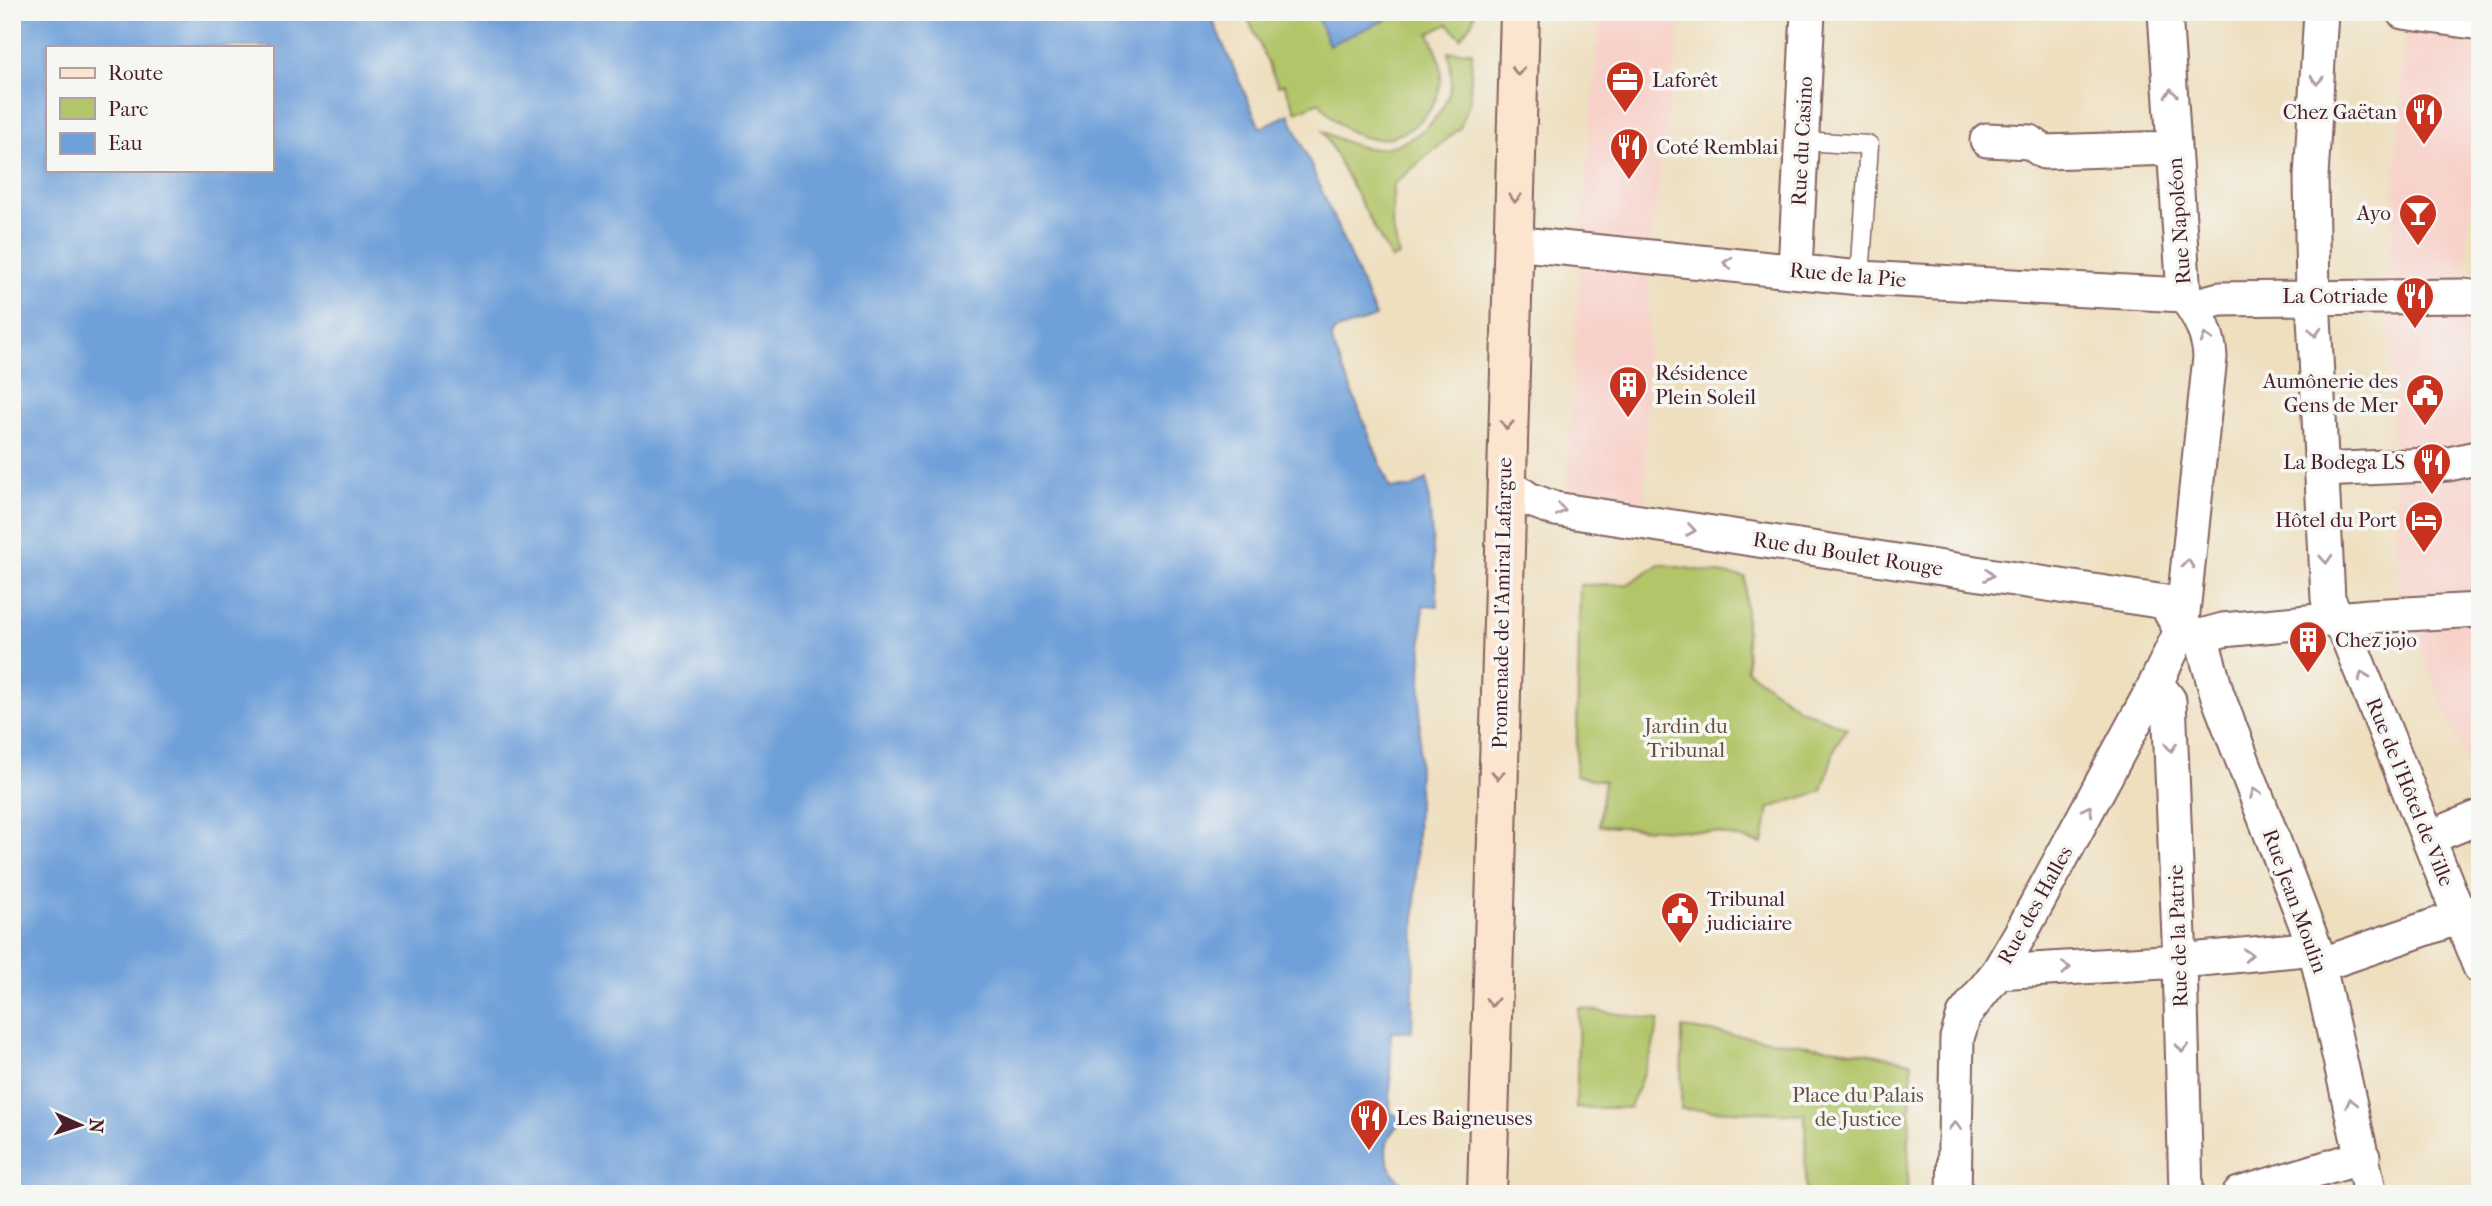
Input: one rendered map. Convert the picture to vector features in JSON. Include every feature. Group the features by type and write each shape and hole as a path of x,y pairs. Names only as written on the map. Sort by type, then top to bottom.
{"street":[{"name":"Promenade de l'Amiral Lafargue","path":"1487,1194 1520,12"},
{"name":"Rue du Casino","path":"1796,270 1808,12"},
{"name":"Rue Napoléon","path":"2165,12 2188,301 2209,340 2210,357 2191,634"},
{"name":"Rue de l'Hôtel de Ville","path":"2321,12 2311,177 2313,296 2328,599 2349,641 2428,838 2470,914 2480,967"},
{"path":"2403,12 2480,23"},
{"path":"1987,140 2030,142 2044,152 2174,148"},
{"name":"Rue de la Pie","path":"1513,243 1860,278 2188,301 2313,296 2480,298"},
{"path":"2322,470 2449,464 2480,457"},
{"name":"Rue du Boulet Rouge","path":"1505,482 1528,499 1555,509 2165,602 2191,634"},
{"path":"2191,634 2336,619 2480,610"},
{"name":"Rue des Halles","path":"1954,1194 1957,1038 1964,1015 1998,972 2156,683 2191,634"},
{"name":"Rue Jean Moulin","path":"2191,634 2217,694 2317,957 2370,1194"},
{"name":"Rue de la Patrie","path":"2156,683 2169,699 2186,1194"},
{"path":"2428,838 2480,817"},
{"path":"1998,972 2180,961 2317,957 2470,914"},
{"path":"2239,1194 2363,1157"}],"lane":[{"path":"1802,141 1869,145 1860,278"}],"shaded area":[{"path":"1600,12 1682,12 1650,246 1644,514 1567,496 1581,237"},
{"path":"2410,12 2480,12 2480,122 2462,285 2480,370 2480,794 2399,599 2388,293 2402,71"}],"green space":[{"path":"1245,12 1475,12 1461,38 1448,24 1429,33 1441,68 1436,98 1428,112 1405,132 1376,139 1348,130 1332,118 1319,102 1296,112 1284,84 1278,86"},
{"path":"1472,51 1470,100 1460,128 1393,185 1392,224 1399,256 1391,259 1323,131 1344,142 1368,148 1396,145 1409,139 1432,122 1447,98 1451,85 1449,52"},
{"name":"Jardin du Tribunal","path":"1659,564 1745,577 1747,670 1798,708 1847,728 1836,745 1822,791 1769,808 1763,844 1714,832 1599,826 1604,781 1576,776 1580,585 1628,584"},
{"path":"1579,1008 1659,1020 1652,1051 1630,1108 1576,1108"},
{"name":"Place du Palais de Justice","path":"1682,1028 1867,1053 1912,1062 1907,1194 1806,1194 1805,1114 1681,1109"}],"water":[{"path":"12,12 1209,12 1260,128 1289,114 1376,317 1334,331 1331,339 1390,488 1412,488 1427,479 1438,606 1423,605 1412,1032 1391,1031 1390,1112 1404,1120 1391,1135 1386,1151 1390,1168 1402,1183 1402,1194 12,1194"},
{"path":"1327,12 1383,12 1386,20 1329,45 1317,17"}],"place":[{"name":"Laforêt","path":"1625,114"},
{"name":"Chez Gaëtan","path":"2424,146"},
{"name":"Coté Remblai","path":"1629,181"},
{"name":"Ayo","path":"2418,247"},
{"name":"La Cotriade","path":"2415,330"},
{"name":"Résidence Plein Soleil","path":"1628,419"},
{"name":"Aumônerie des Gens de Mer","path":"2425,427"},
{"name":"La Bodega LS","path":"2432,496"},
{"name":"Hôtel du Port","path":"2424,554"},
{"name":"Chez jojo","path":"2308,674"},
{"name":"Tribunal judiciaire","path":"1680,945"},
{"name":"Les Baigneuses","path":"1369,1152"}]}
